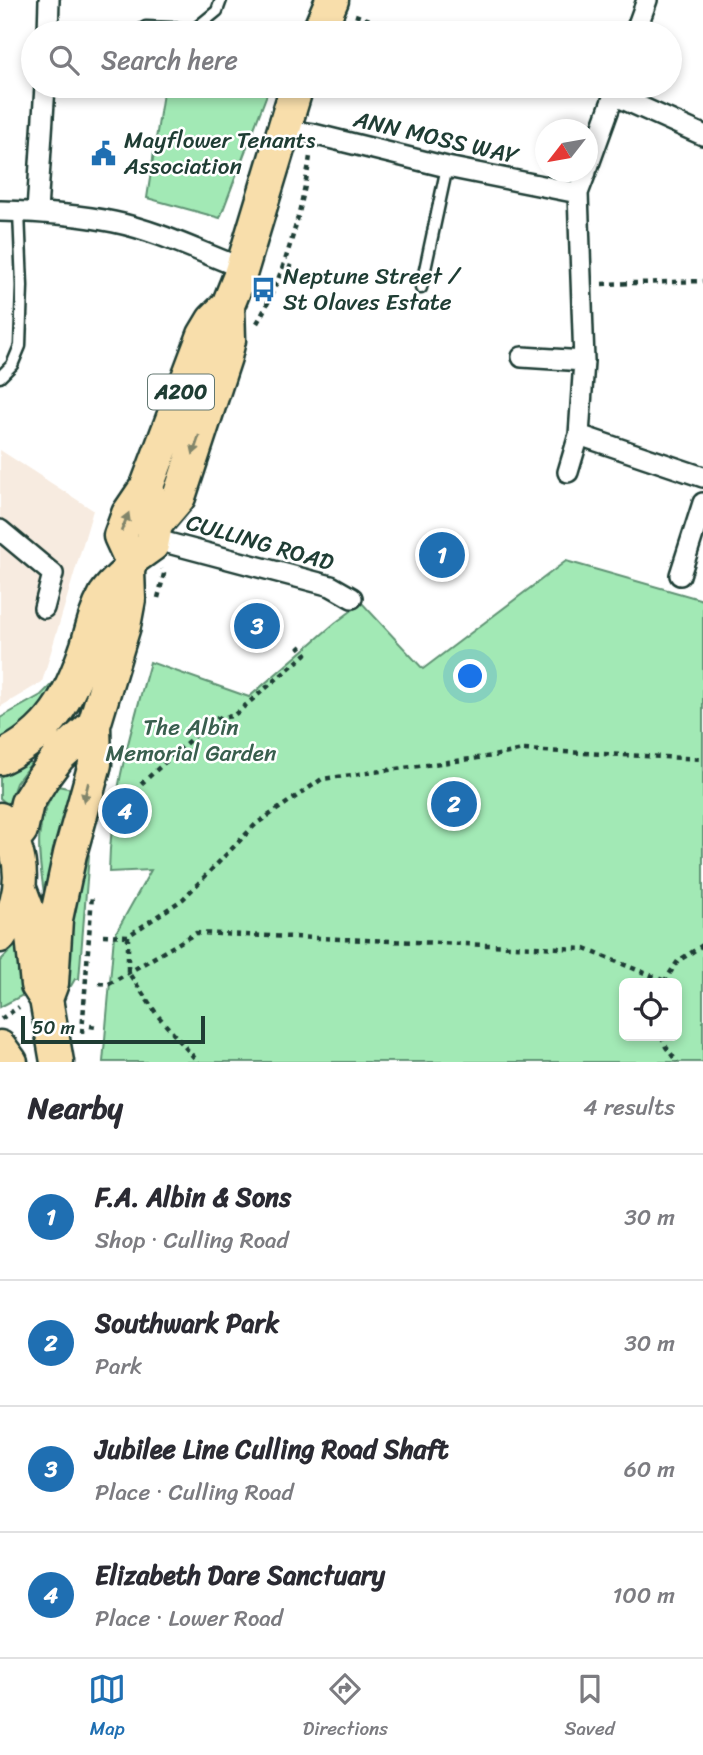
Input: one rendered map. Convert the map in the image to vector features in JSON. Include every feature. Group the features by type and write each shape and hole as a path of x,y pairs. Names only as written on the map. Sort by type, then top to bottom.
{"main road":[{"path":"329,21 343,8"},
{"name":"A200","path":"142,549 120,536 128,514 147,486 204,335 228,304 242,268 293,98"},
{"path":"0,758 31,740 52,718 75,680 96,612 107,592 142,549 179,496 225,357 229,340 228,304"},
{"name":"A200","path":"94,725 125,622 142,549 147,486"},
{"path":"0,936 16,907 20,889 20,864 5,829 21,830 27,803 42,779 59,756 94,725"},
{"path":"36,1002 52,983 56,919 95,764 94,725"},
{"path":"20,889 30,916 37,985 36,1002 57,1062"},
{"path":"0,1047 11,1062"}],"street":[{"path":"48,21 49,0"},
{"path":"639,21 647,0"},
{"path":"43,98 19,211 116,222 154,233 242,268"},
{"path":"598,139 613,98"},
{"path":"631,98 703,135"},
{"name":"ANN MOSS WAY","path":"284,130 327,137 447,167 578,192"},
{"path":"568,472 579,435 584,361 578,192 582,182"},
{"path":"522,357 584,361"},
{"path":"579,435 703,477"},
{"path":"680,575 703,503"},
{"path":"0,530 53,574 44,608"},
{"name":"CULLING ROAD","path":"142,549 331,586 352,598"}],"lane":[{"path":"205,21 217,11 220,0"},
{"path":"421,288 447,167"},
{"path":"0,377 12,365 20,346 22,286 19,211"}],"path":[{"path":"343,8 378,21"},
{"path":"254,327 274,291 303,197 311,151"},
{"path":"583,285 703,281"},
{"path":"141,784 214,719 233,716 306,654 299,646"},
{"path":"103,934 128,936 183,899 256,824 321,779 523,750 703,759"},
{"path":"83,1014 88,933"},
{"path":"99,984 109,984 196,933 584,949 654,978"},
{"path":"128,936 128,972 158,1016 198,1062"},
{"path":"667,978 678,961 703,946"},
{"path":"0,1020 18,1007 36,1002"},
{"path":"664,1041 677,1062"}],"shaded area":[{"path":"0,450 93,510 42,682 0,707"}],"green space":[{"path":"162,98 265,98 220,218 147,198"},
{"name":"The Albin Memorial Garden","path":"566,561 703,600 703,1062 103,1062 114,936 151,870 109,872 117,792 150,662 249,697 362,603 423,669"},
{"path":"55,681 58,684 40,709 0,741 0,718 41,695"},
{"path":"28,761 31,763 16,783 8,805 0,798 0,777"},
{"path":"58,786 77,790 45,900 39,855 40,828 49,800"},
{"path":"82,854 89,855 79,979 75,979 71,986 65,988 65,944"},
{"path":"19,942 25,994 0,1007 0,961"}],"place":[{"name":"Mayflower Tenants Association","path":"104,153"},
{"name":"Neptune Street / St Olaves Estate","path":"263,289"},
{"name":"F.A. Albin & Sons","path":"442,555"},
{"name":"Jubilee Line Culling Road Shaft","path":"257,626"},
{"name":"Southwark Park","path":"454,804"},
{"name":"Elizabeth Dare Sanctuary","path":"125,811"}]}
